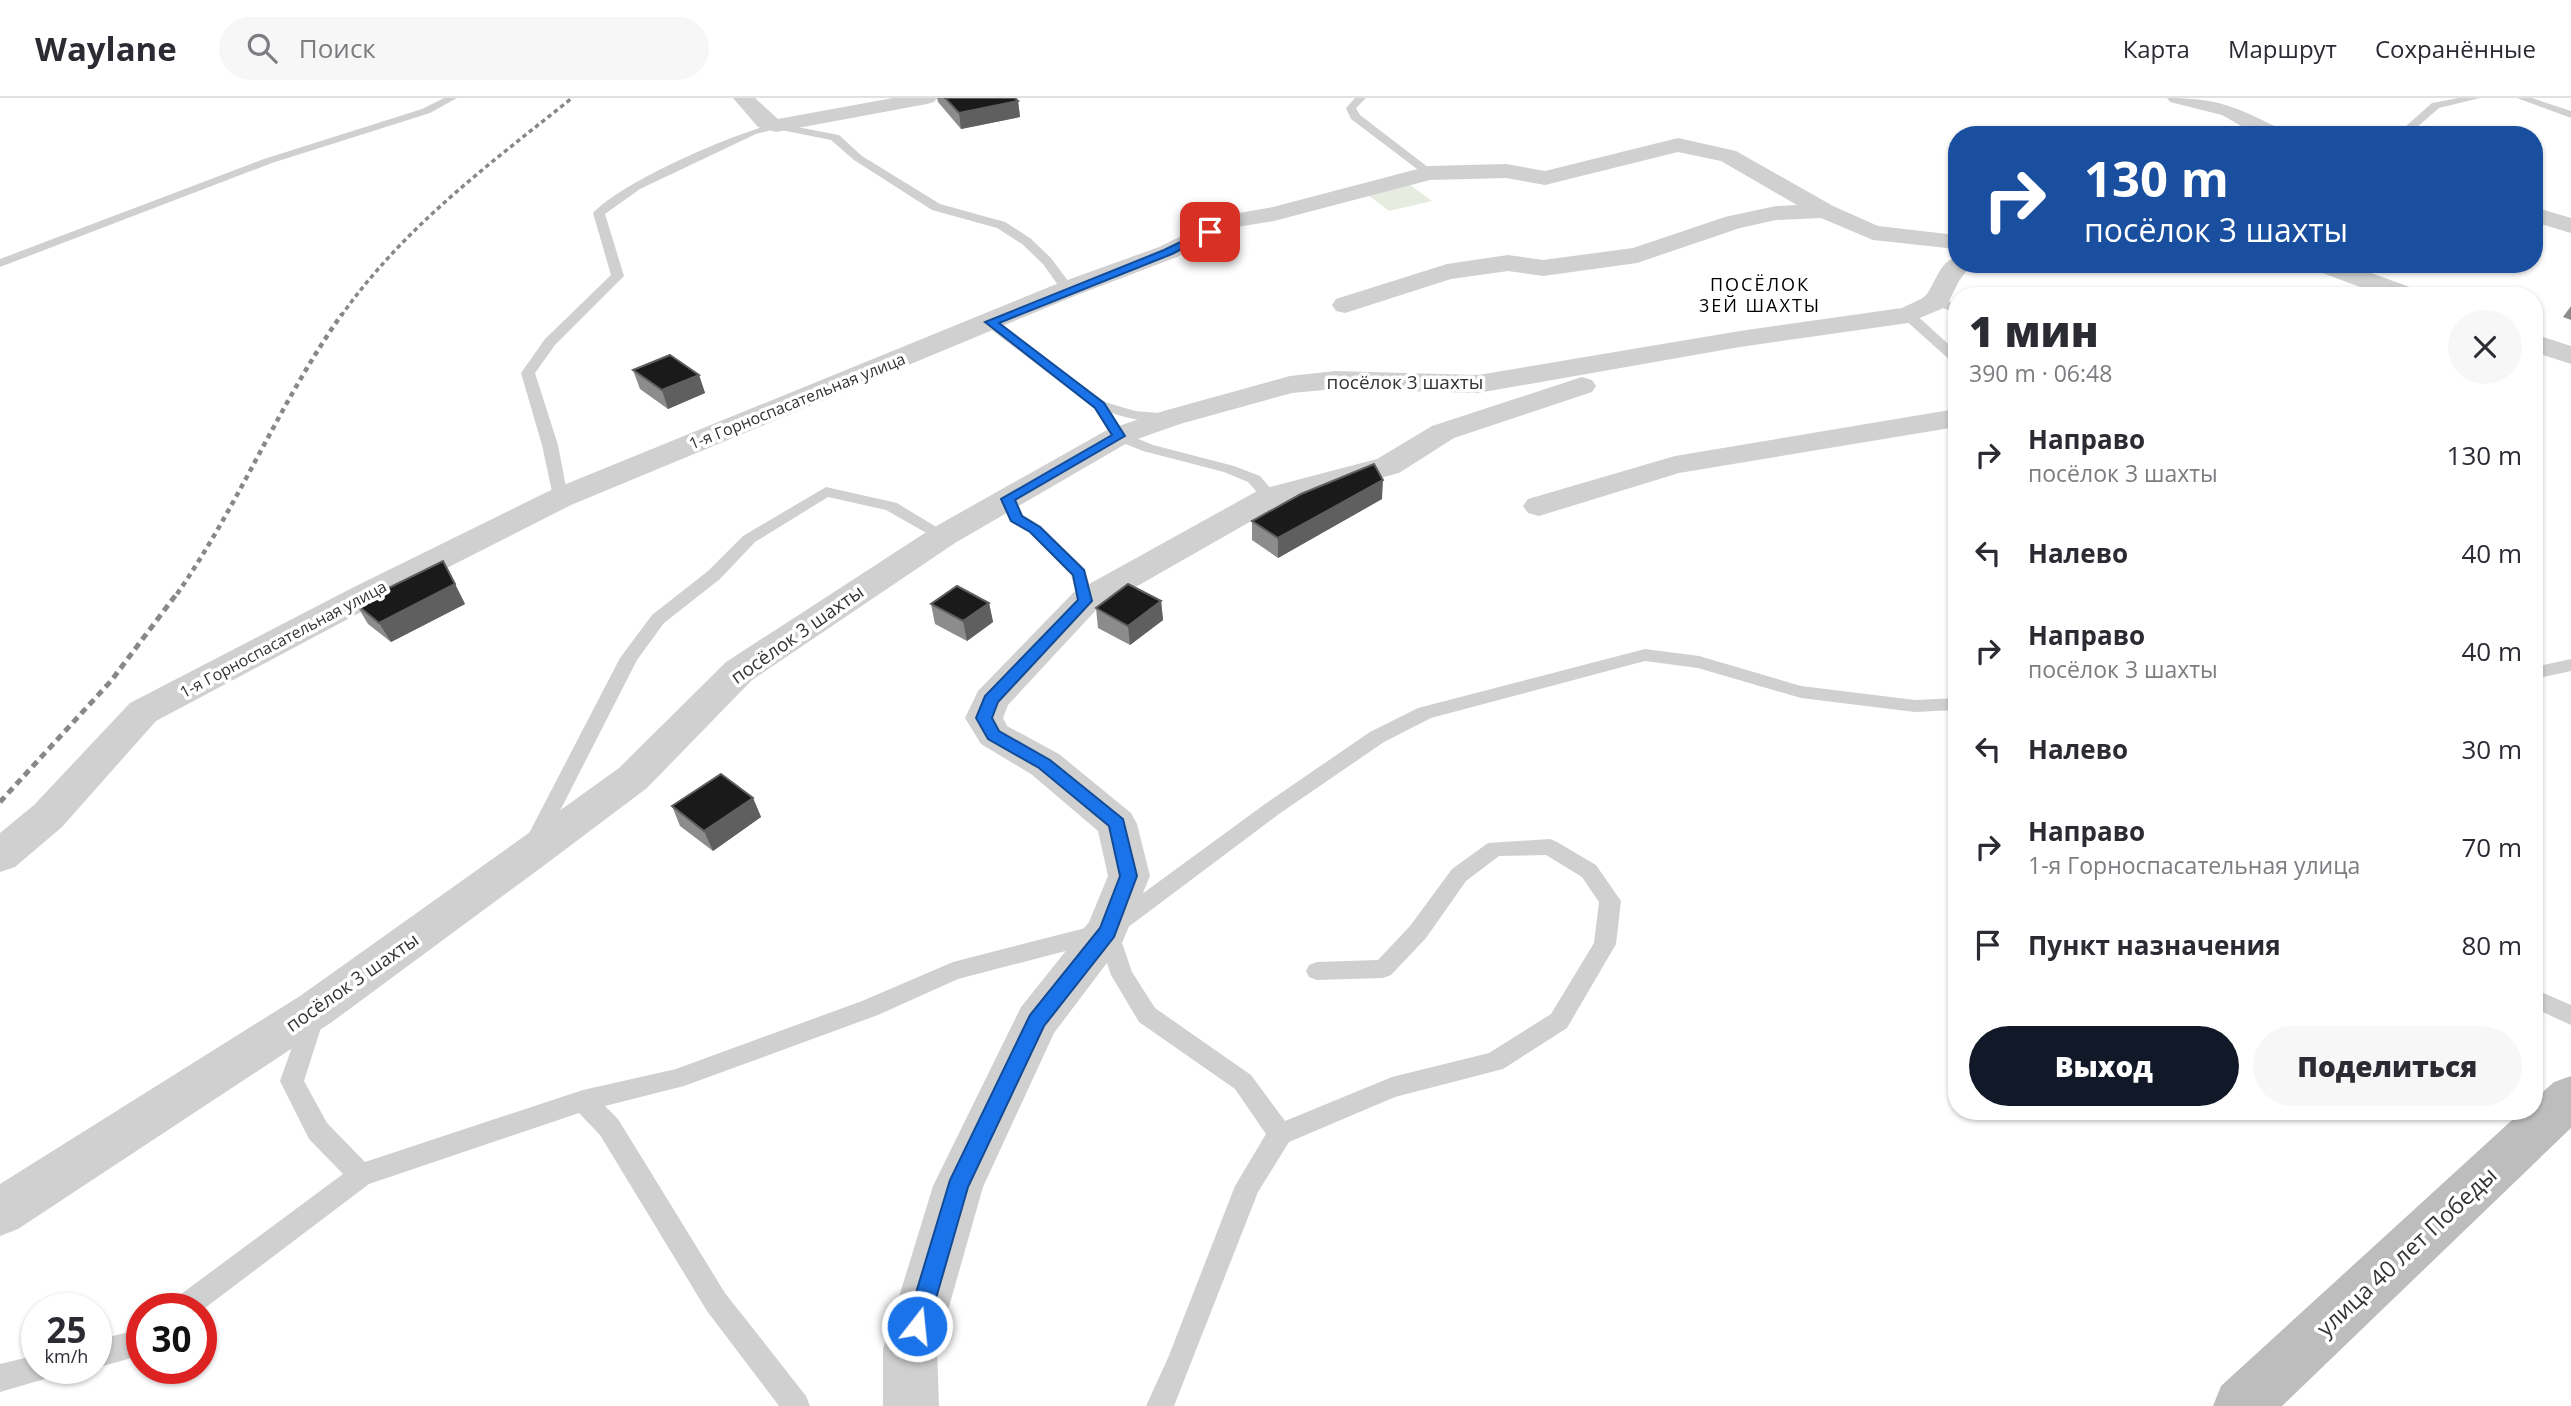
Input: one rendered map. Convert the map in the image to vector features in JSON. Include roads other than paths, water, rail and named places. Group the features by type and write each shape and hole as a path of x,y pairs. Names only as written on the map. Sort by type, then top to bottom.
{"main road":[{"name":"улица 40 лет Победы","path":"2241,1406 2571,1097"}],"street":[{"path":"743,98 766,122 776,126 927,98"},
{"path":"2177,98 2229,111 2257,126"},
{"name":"1-я Горноспасательная улица","path":"0,856 48,816 143,712 560,498 1068,289 1168,252 1231,221 1274,214 1429,173 1506,171 1545,178 1678,145 1728,156 1825,211"},
{"path":"1345,305 1447,272 1508,263 1543,268 1637,255 1734,222 1776,213 1825,211 1873,233 1948,241"},
{"path":"2543,217 2571,226"},
{"path":"1934,309 1952,273"},
{"path":"2346,273 2384,287"},
{"name":"посёлок 3 шахты","path":"0,1212 316,1009 527,856 633,778 739,671 943,536 1118,436 1170,418 1290,385 1335,380 1478,384 1934,309"},
{"path":"2543,345 2571,356"},
{"name":"посёлок 3 шахты","path":"1107,932 1129,876 1117,824 1045,764 994,735 984,718 991,700 1085,601 1270,497 1388,466 1443,432 1595,381 1634,357"},
{"path":"1539,506 1675,465 1948,419"},
{"path":"911,1406 910,1349 958,1186 1037,1021 1107,932"}],"lane":[{"path":"0,262 268,161 426,111 452,98"},
{"path":"1361,98 1351,108 1355,117 1429,173"},
{"path":"2412,126 2436,105 2475,98"},
{"path":"2522,98 2571,115"},
{"path":"835,138 838,115"},
{"path":"560,498 550,446 527,373 550,342 618,276 599,213 636,187 752,132 776,126 835,138 858,158 936,207 1001,225 1026,241 1047,261 1068,289"},
{"path":"1934,309 1948,340"},
{"path":"990,322 1100,405 1135,415 1170,418"},
{"path":"1100,405 1118,436 1148,448 1229,469 1254,479 1270,497"},
{"path":"527,856 629,658 658,620 713,575 749,539 826,492 891,506 943,536"},
{"path":"1008,499 1016,519 1035,529 1079,573 1085,601"},
{"path":"203,1293 361,1175 583,1101 676,1080 870,1008 953,971 1107,932 1272,808 1377,737 1425,713 1645,655 1699,662 1801,692 1915,706 1948,704"},
{"path":"2543,671 2571,665"},
{"path":"1160,1406 1179,1365 1248,1186 1280,1134 1392,1087 1495,1062 1559,1021 1605,944 1610,901 1589,871 1550,847 1495,848 1460,875 1418,932 1383,969 1317,971"},
{"path":"1107,932 1122,975 1147,1015 1243,1082 1280,1134"},
{"path":"2543,1002 2571,1015"},
{"path":"316,1009 292,1081 318,1131 361,1175"},
{"path":"583,1101 609,1127 716,1302 796,1406"},
{"path":"0,1378 21,1372"}],"railway":[{"path":"341,316 392,254 420,225 478,173 572,98"},
{"path":"177,594 220,525 298,383 342,314"},
{"path":"0,802 111,681 178,592"}],"district":[{"name":"ПОСЁЛОК 3ЕЙ ШАХТЫ","path":"1760,294"}]}
